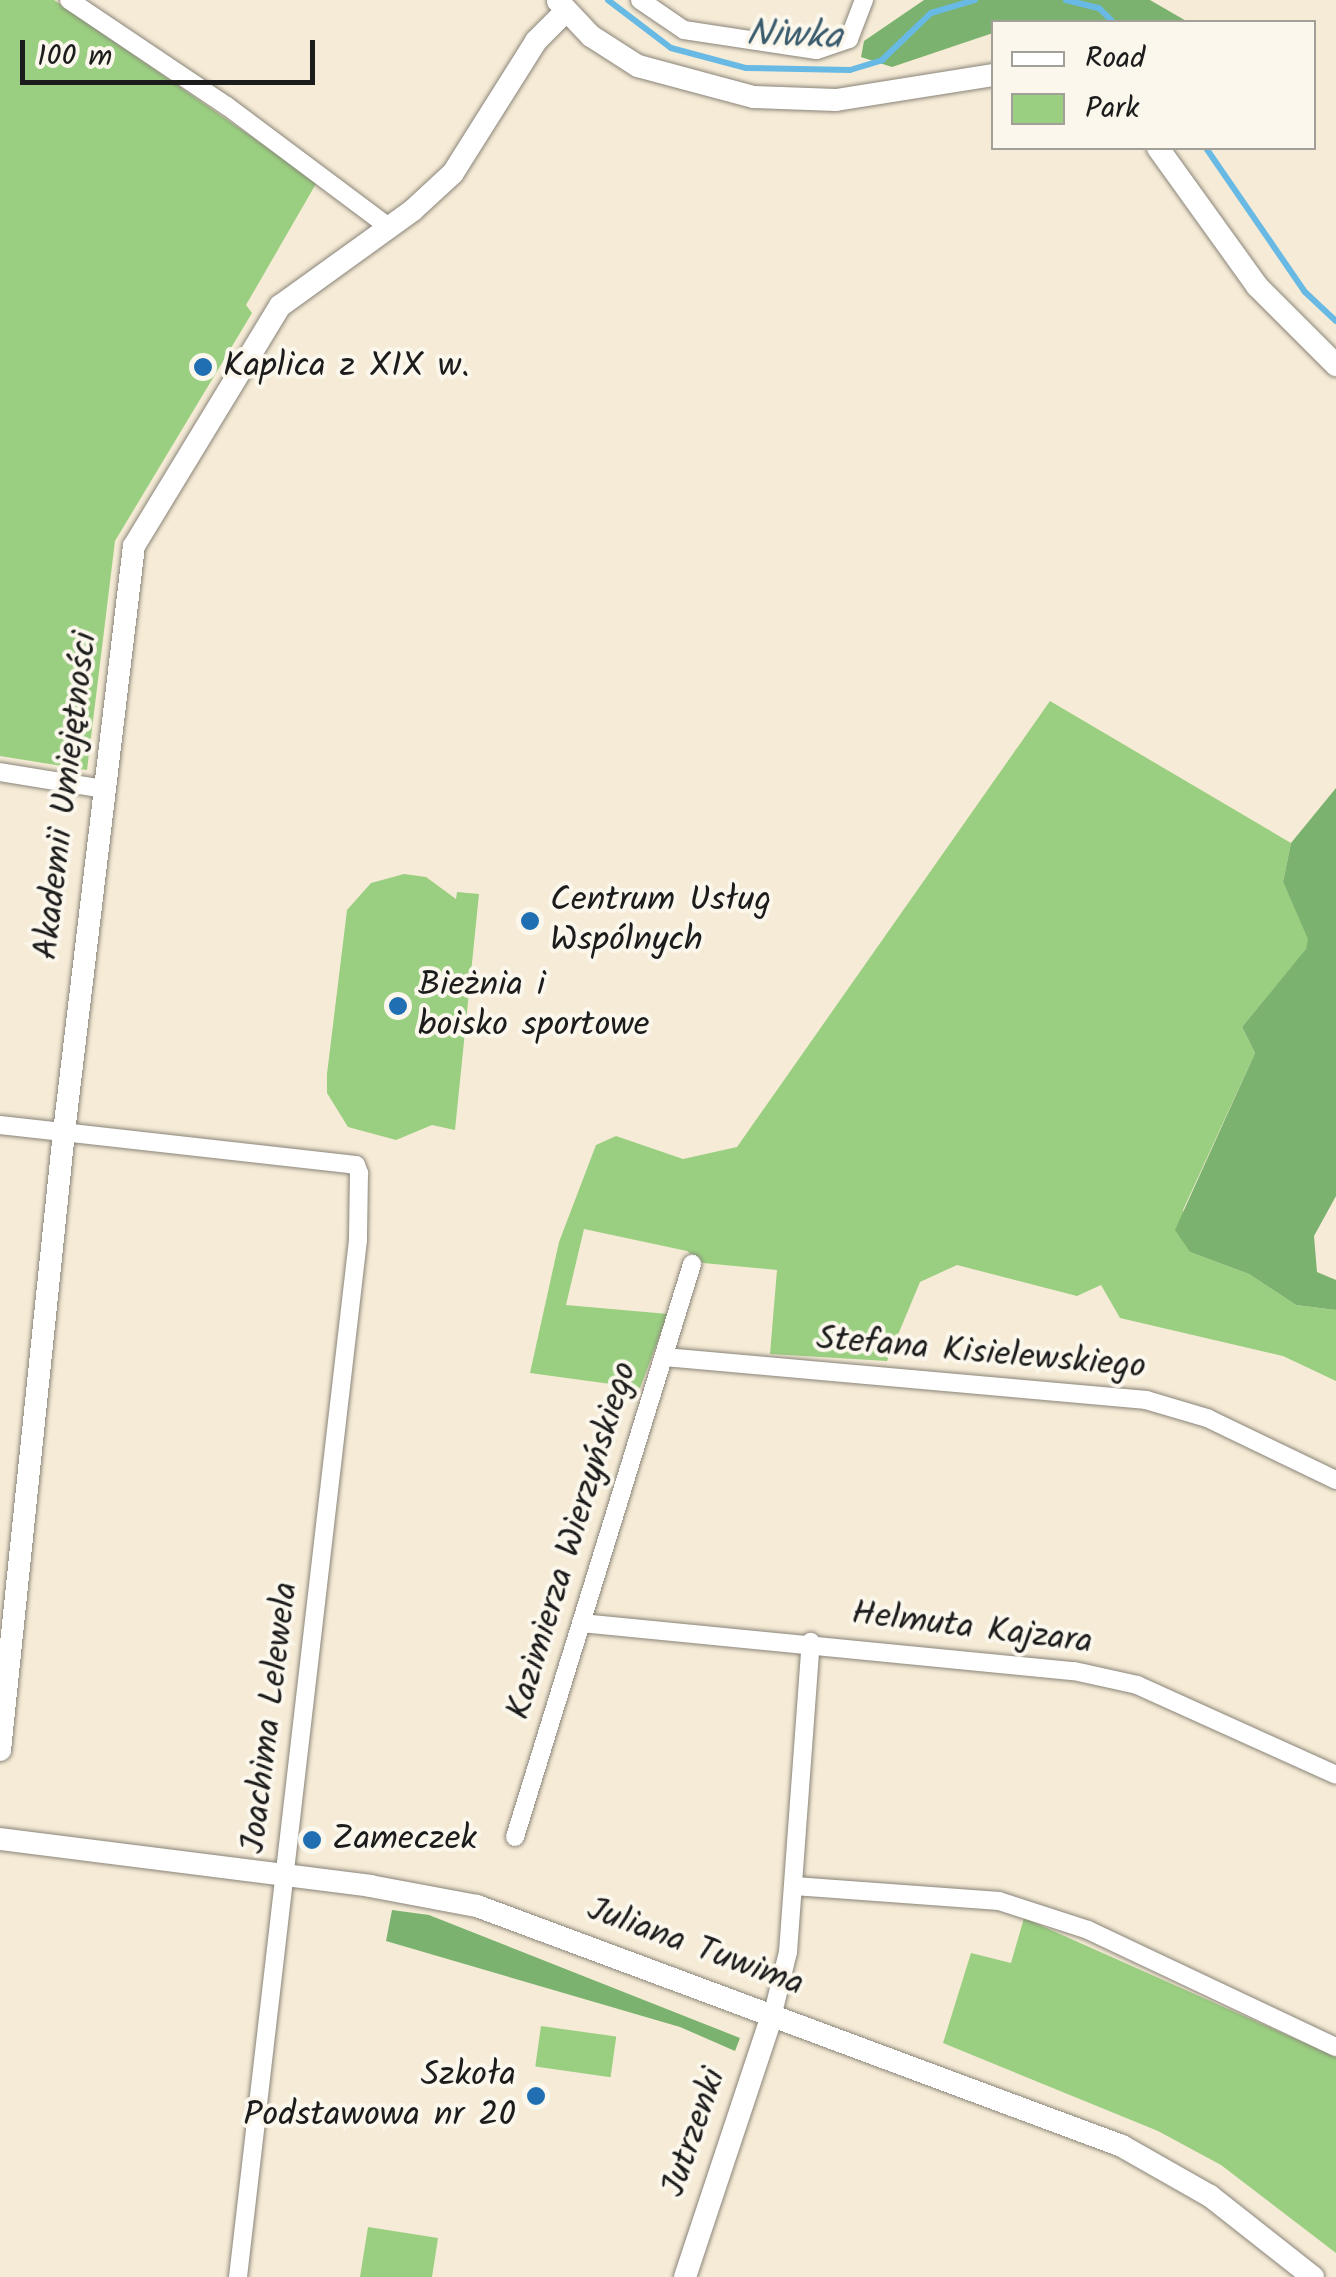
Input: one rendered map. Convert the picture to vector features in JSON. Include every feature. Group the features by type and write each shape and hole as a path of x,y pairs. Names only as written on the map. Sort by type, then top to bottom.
{"street":[{"path":"69,0 227,106 390,228"},
{"path":"640,0 660,19 716,39 817,50 849,39 864,0"},
{"path":"562,6 638,66 754,97 836,100 991,75"},
{"name":"Akademii Umiejętności","path":"0,1750 64,1132 128,572 147,520 280,306 390,228 453,172 562,6"},
{"path":"1159,150 1257,286 1336,365"},
{"path":"0,772 104,789"},
{"path":"0,1125 64,1132"},
{"name":"Joachima Lelewela","path":"64,1132 356,1166 358,1240 238,2277"},
{"name":"Kazimierza Wierzyńskiego","path":"515,1837 692,1264"},
{"name":"Stefana Kisielewskiego","path":"664,1356 1146,1400 1207,1418 1336,1480"},
{"name":"Helmuta Kajzara","path":"581,1623 811,1642 1074,1671 1137,1685 1336,1775"},
{"path":"774,2013 794,1886 811,1642"},
{"name":"Juliana Tuwima","path":"0,1839 285,1874 477,1906 774,2013 1122,2146 1210,2196 1314,2277"},
{"path":"794,1886 999,1900 1088,1930 1336,2046"},
{"name":"Jutrzenki","path":"685,2277 774,2013"}],"green space":[{"path":"0,0 54,0 317,182 246,305 252,313 115,541 87,770 0,756"},
{"path":"924,0 1150,0 1185,20 991,20 991,34 892,67 861,57 864,41"},
{"path":"1050,701 1291,843 1283,882 1309,939 1306,950 1242,1027 1255,1053 1183,1210 1190,1252 1249,1274 1296,1305 1336,1310 1336,1381 1283,1356 1120,1318 1101,1285 1077,1296 957,1265 920,1282 887,1361 770,1354 777,1270 703,1263 687,1251 584,1229 566,1305 668,1314 640,1388 530,1373 559,1242 596,1145 616,1136 683,1159 737,1147"},
{"path":"1336,788 1336,1196 1314,1236 1317,1272 1336,1280 1336,1310 1296,1305 1249,1274 1190,1252 1175,1230 1255,1053 1242,1027 1306,949 1308,939 1283,882 1291,843"},
{"name":"Bieżnia i boisko sportowe","path":"404,874 426,877 456,899 457,892 479,894 455,1130 432,1125 396,1140 348,1127 327,1093 327,1074 347,910 371,883"},
{"path":"392,1910 429,1915 740,2038 735,2051 680,2027 386,1941"},
{"path":"1024,1918 1336,2057 1336,2253 1221,2165 1158,2131 943,2043 971,1953 1011,1963"},
{"path":"541,2026 616,2037 611,2077 535,2067"},
{"path":"368,2227 438,2238 432,2277 360,2277"}],"waterway":[{"name":"Niwka","path":"608,0 671,48 746,68 850,70 882,60 931,13 975,0"},
{"name":"Niwka","path":"1066,0 1099,8 1111,20"},
{"name":"Niwka","path":"1207,150 1305,292 1336,321"}],"place":[{"name":"Kaplica z XIX w.","path":"203,367"},
{"name":"Centrum Usług Wspólnych","path":"530,921"},
{"name":"Bieżnia i boisko sportowe","path":"398,1006"},
{"name":"Zameczek","path":"312,1840"},
{"name":"Szkoła Podstawowa nr 20","path":"536,2096"}]}
